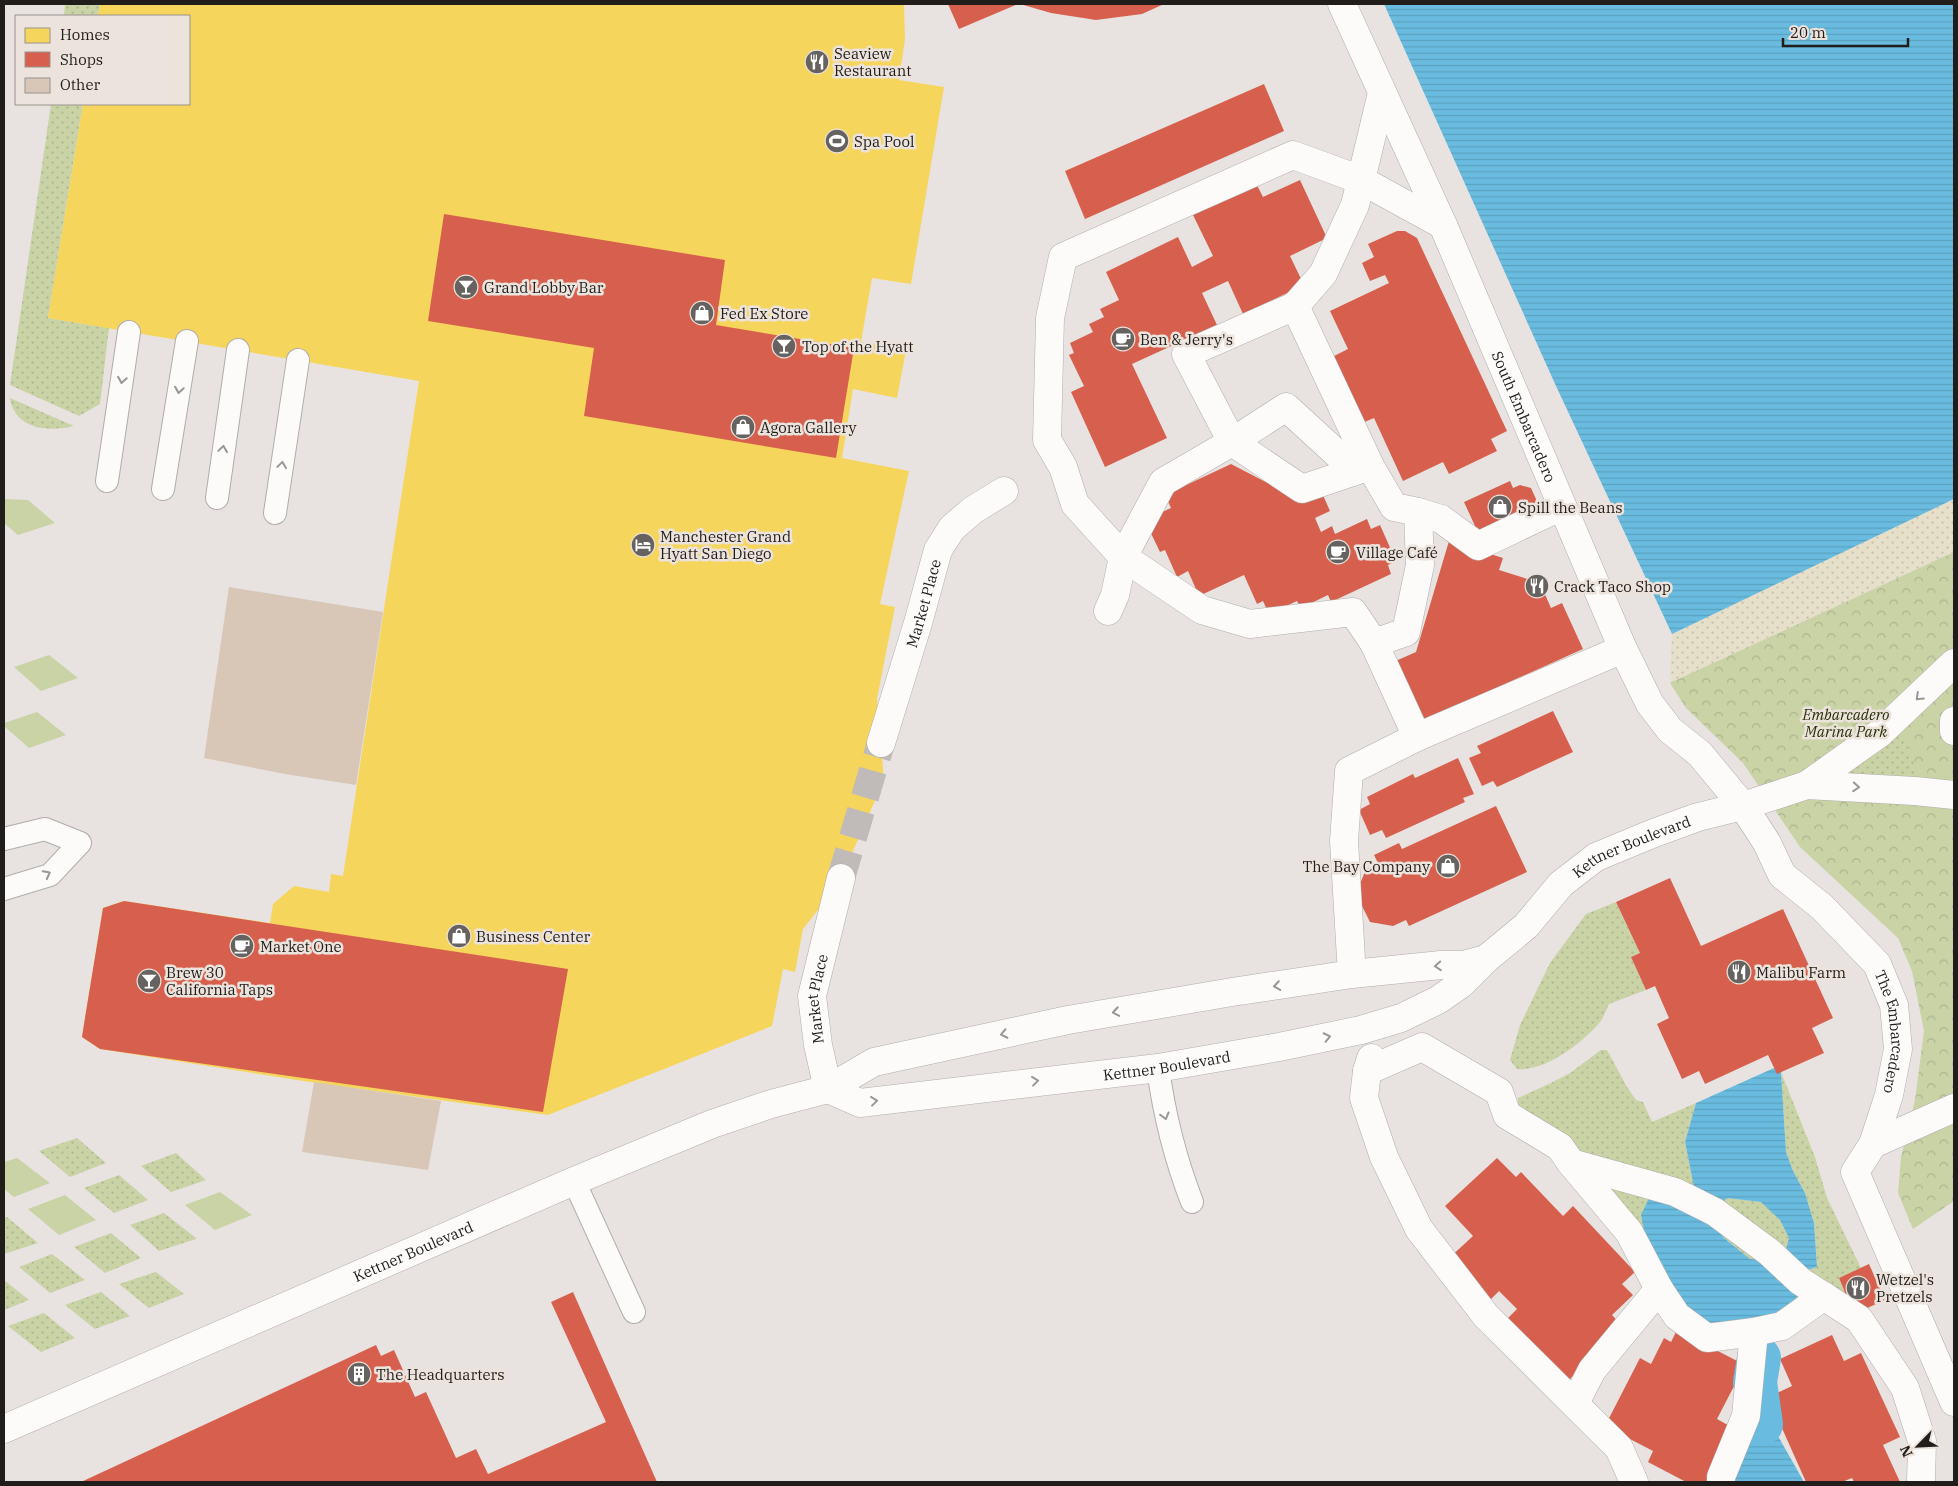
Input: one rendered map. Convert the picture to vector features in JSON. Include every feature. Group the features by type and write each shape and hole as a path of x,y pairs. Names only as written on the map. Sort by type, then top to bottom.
{"street":[{"name":"South Embarcadero","path":"1342,4 1442,226 1624,649 1650,704 1670,730 1700,754 1743,806"},
{"path":"1361,469 1302,489 1232,442 1186,354 1295,306 1323,274 1355,205 1382,93"},
{"path":"1417,737 1374,644 1353,612 1250,624 1202,610 1123,557 1075,504 1063,467 1047,440 1050,318 1063,257 1293,155 1362,180 1442,226"},
{"path":"1295,306 1361,469 1394,507 1441,519 1478,546 1562,506"},
{"path":"1108,611 1115,595 1123,557 1163,482 1232,442 1286,407 1346,462 1361,469"},
{"name":"Market Place","path":"881,742 918,623 938,550 952,528 973,510 1004,491"},
{"path":"1374,644 1406,632 1420,566 1418,512"},
{"path":"1351,959 1344,841 1349,771 1417,737 1624,649"},
{"name":"Kettner Boulevard","path":"828,1089 860,1103 1158,1068 1288,1045 1361,1030 1402,1018 1438,1000 1461,984 1486,959 1526,926 1561,884 1596,857 1690,820 1743,806 1808,785 1880,733 1954,663"},
{"path":"1954,721 1954,730"},
{"name":"Kettner Boulevard","path":"1808,785 1954,795"},
{"name":"The Embarcadero","path":"1743,806 1767,843 1782,875 1822,907 1877,964 1894,1005 1898,1049 1889,1095 1873,1144 1855,1172 1954,1402"},
{"name":"Market Place","path":"828,1089 818,1045 812,996 841,878"},
{"name":"Kettner Boulevard","path":"4,1429 574,1181 712,1124 771,1104 828,1089 874,1062 1068,1020 1352,974 1441,965 1463,965 1486,959"},
{"path":"1634,1482 1619,1448 1486,1316 1419,1228 1384,1157 1364,1098 1369,1064 1422,1047 1499,1092 1507,1115 1560,1147 1629,1232 1659,1290 1677,1316 1707,1338 1765,1330 1824,1296"},
{"path":"1873,1144 1954,1108"},
{"path":"1572,1163 1675,1192 1715,1212 1769,1252 1800,1281 1859,1319 1905,1388 1922,1441 1921,1482"},
{"path":"1574,1404 1592,1370 1659,1290"},
{"path":"1720,1482 1746,1416 1765,1330"},
{"path":"1905,1388 1942,1373"}],"lane":[{"path":"107,481 129,332"},
{"path":"163,488 186,341"},
{"path":"217,498 238,350"},
{"path":"275,513 298,360"},
{"path":"4,840 45,829 80,843 50,875 4,889"},
{"path":"1158,1068 1163,1109 1180,1170 1192,1202"},
{"path":"574,1181 634,1312"}],"green space":[{"path":"65,4 100,4 98,15 64,15"},
{"path":"51,105 83,105 48,318 109,328 100,404 79,416 10,385"},
{"path":"10,398 74,426 54,429 26,423 13,409"},
{"path":"4,499 28,500 55,523 18,535 4,523"},
{"name":"Embarcadero Marina Park","path":"1954,552 1954,1201 1913,1229 1898,1193 1901,1157 1915,1100 1924,1031 1912,971 1898,938 1800,847 1743,763 1686,708 1670,683"},
{"path":"49,655 78,678 41,691 14,667"},
{"path":"37,712 66,735 29,748 4,726 4,723"},
{"path":"1898,737 1908,741 1916,771 1914,777 1909,779 1847,774"},
{"path":"1616,902 1640,953 1631,957 1646,990 1609,1004 1601,1020 1584,1039 1551,1061 1528,1069 1517,1069 1510,1060 1520,1025 1550,963 1586,914"},
{"path":"1601,1050 1607,1050 1636,1100 1643,1102 1652,1122 1696,1103 1685,1142 1695,1191 1645,1235 1518,1110 1518,1098 1570,1073"},
{"path":"1781,1072 1815,1157 1827,1198 1861,1268 1839,1278 1849,1302 1743,1329 1703,1323 1767,1319 1804,1271 1817,1267 1814,1223 1805,1193 1793,1171 1786,1152"},
{"path":"77,1138 106,1163 70,1177 39,1151"},
{"path":"176,1153 206,1180 171,1192 141,1166"},
{"path":"17,1158 50,1183 14,1197 4,1189 4,1162"},
{"path":"119,1175 148,1200 114,1213 84,1188"},
{"path":"220,1192 252,1215 215,1230 185,1205"},
{"path":"65,1195 96,1220 59,1235 28,1209"},
{"path":"1727,1198 1762,1202 1780,1220 1789,1238 1786,1249 1765,1261 1750,1259 1724,1238 1716,1227 1715,1212"},
{"path":"164,1213 196,1239 159,1251 130,1225"},
{"path":"7,1217 38,1243 4,1254 4,1218"},
{"path":"111,1233 141,1258 105,1273 74,1247"},
{"path":"52,1254 85,1280 50,1293 19,1267"},
{"path":"156,1272 184,1294 149,1308 119,1284"},
{"path":"4,1280 29,1300 4,1310"},
{"path":"101,1292 130,1316 95,1329 65,1305"},
{"path":"44,1313 75,1338 41,1352 8,1326"}],"sand":[{"path":"1954,499 1954,552 1670,683 1672,634"}],"water":[{"path":"1384,4 1954,4 1954,499 1672,634 1556,386"},
{"path":"1774,1068 1781,1072 1786,1152 1793,1171 1805,1193 1814,1223 1817,1267 1804,1271 1795,1285 1797,1296 1789,1310 1767,1319 1703,1323 1675,1302 1645,1235 1641,1215 1650,1196 1695,1192 1685,1142 1696,1103","holes":["1727,1198 1761,1202 1780,1220 1789,1238 1786,1249 1765,1260 1750,1259 1724,1238 1716,1227 1715,1212"]},
{"path":"1769,1420 1804,1482 1733,1482 1748,1429"}],"building: Homes":[{"name":"Manchester Grand Hyatt San Diego","path":"100,4 904,4 905,39 899,80 944,87 911,284 872,278 861,342 906,350 897,398 853,389 842,458 909,471 880,604 895,607 877,699 884,780 839,883 803,929 795,972 783,969 772,1026 548,1115 310,1082 100,1049 82,1037 103,908 124,901 270,923 273,904 294,886 329,892 331,874 343,876 419,381 48,318 83,105 190,105 190,15 98,15"}],"building: Shops":[{"path":"948,4 1018,4 959,29"},
{"path":"1020,4 1164,4 1142,14 1096,20 1051,13"},
{"path":"1264,84 1284,131 1085,219 1065,171"},
{"path":"1300,180 1327,238 1290,256 1304,285 1243,314 1228,281 1202,293 1217,325 1132,364 1167,438 1105,467 1071,392 1084,386 1069,355 1074,353 1070,343 1093,332 1089,324 1104,317 1100,309 1119,300 1106,272 1178,237 1192,267 1213,256 1193,215 1257,185 1263,197"},
{"path":"444,214 725,260 716,325 854,348 836,458 584,416 594,348 428,321"},
{"path":"1397,231 1405,231 1417,238 1507,431 1491,439 1497,451 1449,474 1443,462 1403,481 1374,418 1362,423 1332,357 1348,349 1330,311 1389,283 1385,275 1370,281 1362,263 1374,257 1368,244"},
{"path":"1231,464 1304,502 1322,493 1330,511 1315,518 1321,532 1332,526 1335,534 1367,519 1371,529 1380,525 1396,561 1388,565 1391,574 1331,602 1328,595 1301,608 1297,601 1269,614 1263,601 1257,604 1244,575 1199,596 1188,571 1177,577 1165,550 1160,552 1147,525 1149,518 1171,508 1165,495"},
{"name":"Spill the Beans","path":"1510,481 1513,488 1520,485 1531,488 1536,499 1533,512 1481,539 1464,502"},
{"path":"1449,541 1503,558 1499,570 1540,583 1551,608 1562,603 1583,649 1418,723 1391,663 1416,652"},
{"path":"1553,711 1573,752 1497,787 1493,781 1482,786 1469,758 1481,753 1477,746"},
{"path":"1458,758 1474,794 1463,798 1465,802 1386,838 1382,830 1370,835 1359,810 1370,804 1367,797 1413,774 1415,778"},
{"name":"The Bay Company","path":"1496,806 1527,872 1409,926 1406,920 1393,926 1370,922 1356,894 1366,869 1378,863 1374,855 1399,843 1402,849"},
{"path":"1670,878 1701,946 1783,909 1833,1018 1812,1028 1824,1053 1777,1074 1768,1055 1705,1084 1699,1071 1682,1079 1657,1024 1669,1018 1655,986 1646,990 1631,957 1640,953 1616,902"},
{"path":"124,901 568,969 543,1112 100,1049 82,1037 84,1024 103,908"},
{"path":"1497,1158 1516,1177 1521,1172 1563,1216 1573,1206 1635,1272 1622,1284 1633,1295 1612,1315 1623,1327 1569,1380 1544,1354 1539,1360 1504,1322 1517,1309 1499,1291 1488,1302 1447,1260 1473,1236 1445,1206"},
{"path":"1869,1264 1885,1300 1854,1314 1839,1278"},
{"name":"The Headquarters","path":"573,1292 657,1482 81,1482 376,1345 381,1356 394,1350 415,1397 426,1392 456,1458 476,1449 488,1474 606,1422 551,1302"},
{"path":"1677,1330 1745,1365 1717,1419 1735,1429 1707,1482 1686,1482 1648,1462 1653,1451 1605,1426 1640,1358 1651,1364 1664,1338 1671,1342"},
{"path":"1832,1335 1844,1361 1861,1353 1900,1437 1883,1445 1900,1482 1854,1482 1852,1478 1842,1482 1806,1482 1768,1397 1792,1386 1780,1359"}],"building: Other":[{"path":"229,587 383,612 356,785 285,774 204,758"},
{"path":"314,1082 441,1101 428,1170 302,1152"}],"waterway":[{"path":"1759,1358 1755,1382 1761,1424"}],"tunnel":[{"path":"841,878 881,743"}],"place":[{"name":"Seaview Restaurant","path":"817,62"},
{"name":"Spa Pool","path":"837,141"},
{"name":"Grand Lobby Bar","path":"466,287"},
{"name":"Fed Ex Store","path":"702,313"},
{"name":"Ben & Jerry's","path":"1123,339"},
{"name":"Top of the Hyatt","path":"784,346"},
{"name":"Agora Gallery","path":"743,427"},
{"name":"Spill the Beans","path":"1500,507"},
{"name":"Manchester Grand Hyatt San Diego","path":"643,545"},
{"name":"Village Café","path":"1338,552"},
{"name":"Crack Taco Shop","path":"1537,586"},
{"name":"The Bay Company","path":"1448,866"},
{"name":"Business Center","path":"459,936"},
{"name":"Market One","path":"242,946"},
{"name":"Malibu Farm","path":"1739,972"},
{"name":"Brew 30 California Taps","path":"149,981"},
{"name":"Wetzel's Pretzels","path":"1858,1288"},
{"name":"The Headquarters","path":"359,1374"}]}
